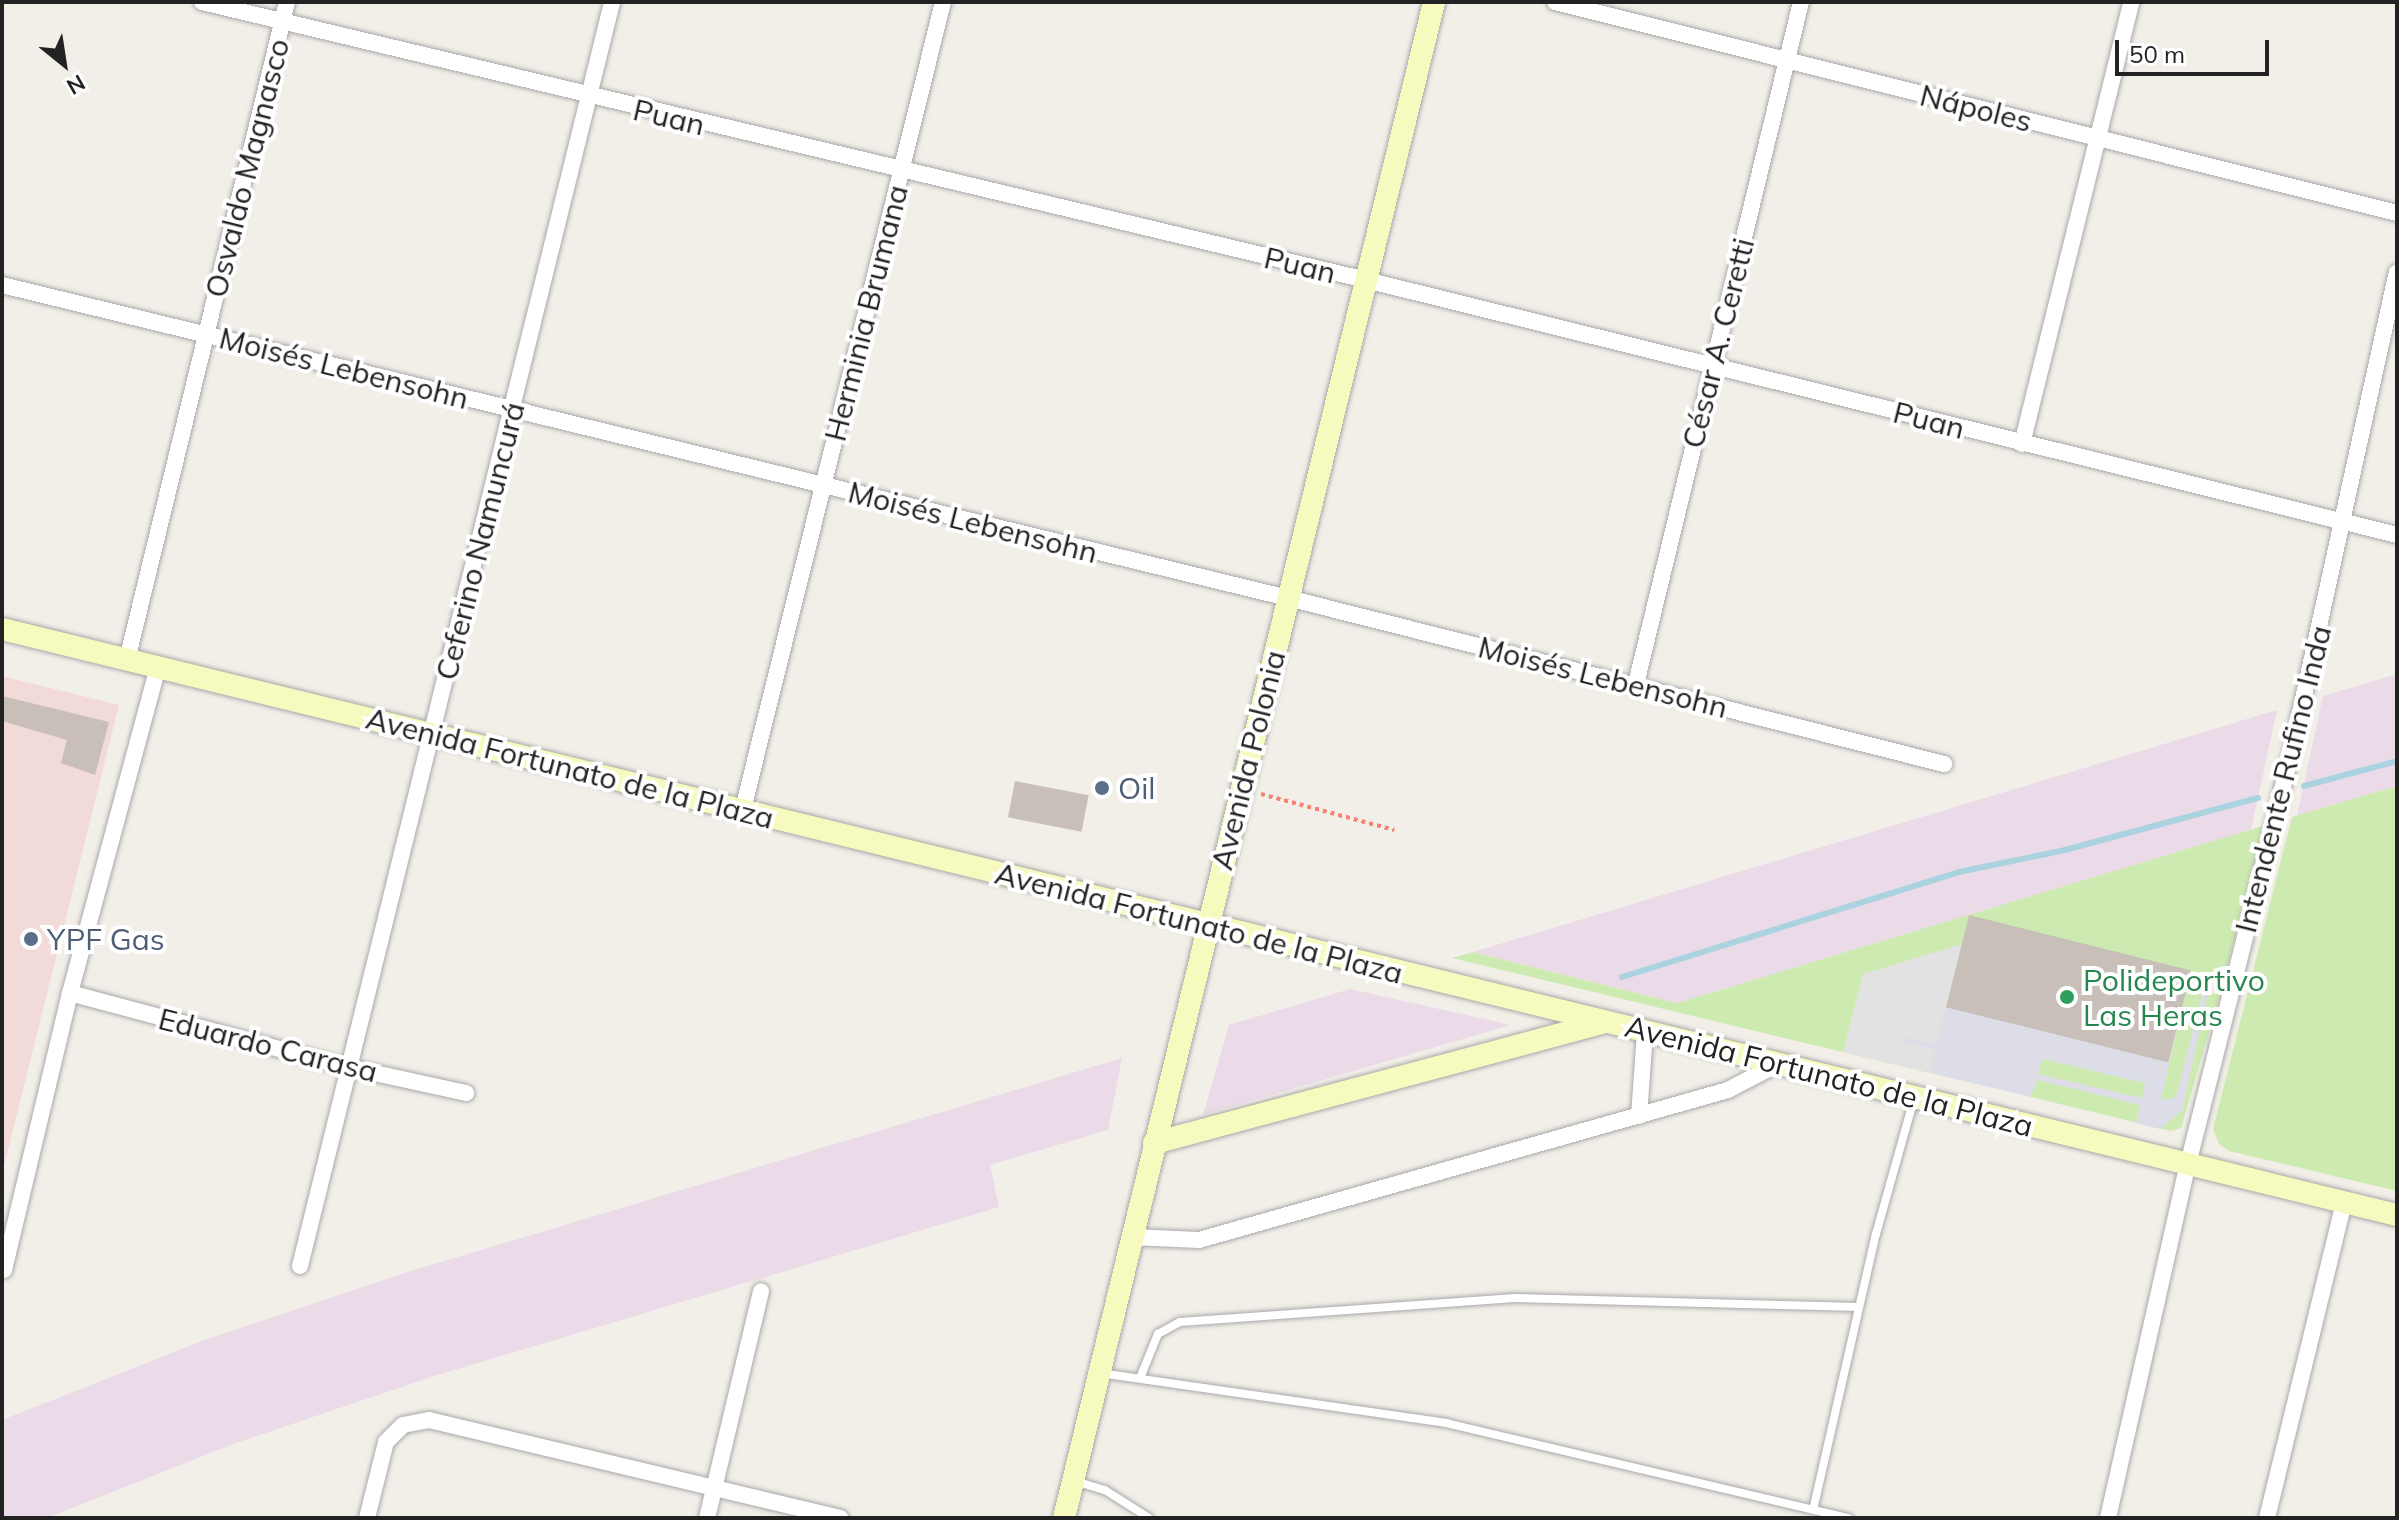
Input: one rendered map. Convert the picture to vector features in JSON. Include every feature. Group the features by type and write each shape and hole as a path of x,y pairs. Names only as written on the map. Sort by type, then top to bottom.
{"main road":[{"name":"Avenida Polonia","path":"1064,1518 1434,2"},
{"name":"Avenida Fortunato de la Plaza","path":"2,629 2397,1215"},
{"path":"1154,1143 1604,1022"}],"street":[{"name":"Puan","path":"202,2 589,98 1366,280 2397,535"},
{"name":"Osvaldo Magnasco","path":"127,660 287,2"},
{"name":"Ceferino Namuncurá","path":"300,1266 612,2"},
{"name":"Herminia Brumana","path":"743,809 943,2"},
{"name":"Nápoles","path":"1555,2 2397,213"},
{"name":"César A. Ceretti","path":"1636,684 1801,2"},
{"path":"2022,444 2131,2"},
{"name":"Intendente Rufino Inda","path":"2108,1518 2188,1164 2343,522 2397,273"},
{"name":"Moisés Lebensohn","path":"2,285 1288,598 1944,764"},
{"path":"4,1270 70,993 158,667"},
{"name":"Eduardo Carasa","path":"70,993 347,1067 466,1093"},
{"path":"1639,1116 1645,1032"},
{"path":"1132,1237 1199,1240 1728,1090 1778,1064"},
{"path":"2267,1518 2344,1202"},
{"path":"707,1518 761,1291"},
{"path":"367,1518 386,1442 403,1425 429,1420 840,1518"}],"lane":[{"path":"1814,1506 1859,1307 1914,1097"},
{"path":"1140,1378 1158,1334 1180,1322 1515,1298 1859,1307"},
{"path":"1099,1373 1392,1412 1814,1506 1849,1518"},
{"path":"1073,1480 1105,1490 1149,1518"}],"path":[{"path":"1241,788 1394,830"}],"shaded area":[{"path":"2397,674 2397,786 2297,816 2323,696"},
{"name":"YPF Gas","path":"2,676 119,705 2,1174"},
{"path":"2277,710 2251,830 1677,1003 1473,952"},
{"path":"1962,944 1937,1044 1902,1036 1900,1041 1936,1050 1930,1073 1843,1052 1863,974"},
{"path":"2187,987 2161,1100 2176,1097 2203,991 2208,992 2182,1111 2160,1129 2136,1123 2140,1105 2037,1080 2031,1097 1930,1073 1935,1050 1900,1042 1902,1036 1937,1044 1946,1007","holes":["2042,1059 2145,1083 2142,1098 2038,1074"]},
{"path":"1350,989 1511,1025 1203,1115 1229,1025"},
{"path":"1122,1058 1108,1130 990,1165 999,1207 431,1377 236,1443 47,1518 2,1518 2,1420 202,1341 401,1274"}],"green space":[{"path":"2397,786 2397,1191 2229,1151 2219,1144 2213,1129 2292,817"},
{"path":"2263,826 2224,979 1969,916 1937,1044 1902,1036 1900,1041 1930,1073 1452,958 1473,952 1677,1003"},
{"path":"2187,987 2220,995 2181,1128 2171,1131 2031,1097 2042,1058 2162,1087"}],"building":[{"path":"2,696 109,722 95,775 61,763 67,740 2,721"},
{"path":"1015,781 1089,795 1082,832 1008,817"},
{"name":"Polideportivo Las Heras","path":"1969,915 2191,970 2168,1063 1946,1007"}],"waterway":[{"path":"2304,786 2397,761"},
{"path":"1622,977 1959,872 2065,850 2258,798"}],"place":[{"name":"Oil","path":"1102,788"},
{"name":"YPF Gas","path":"31,939"},
{"name":"Polideportivo Las Heras","path":"2067,997"}]}
